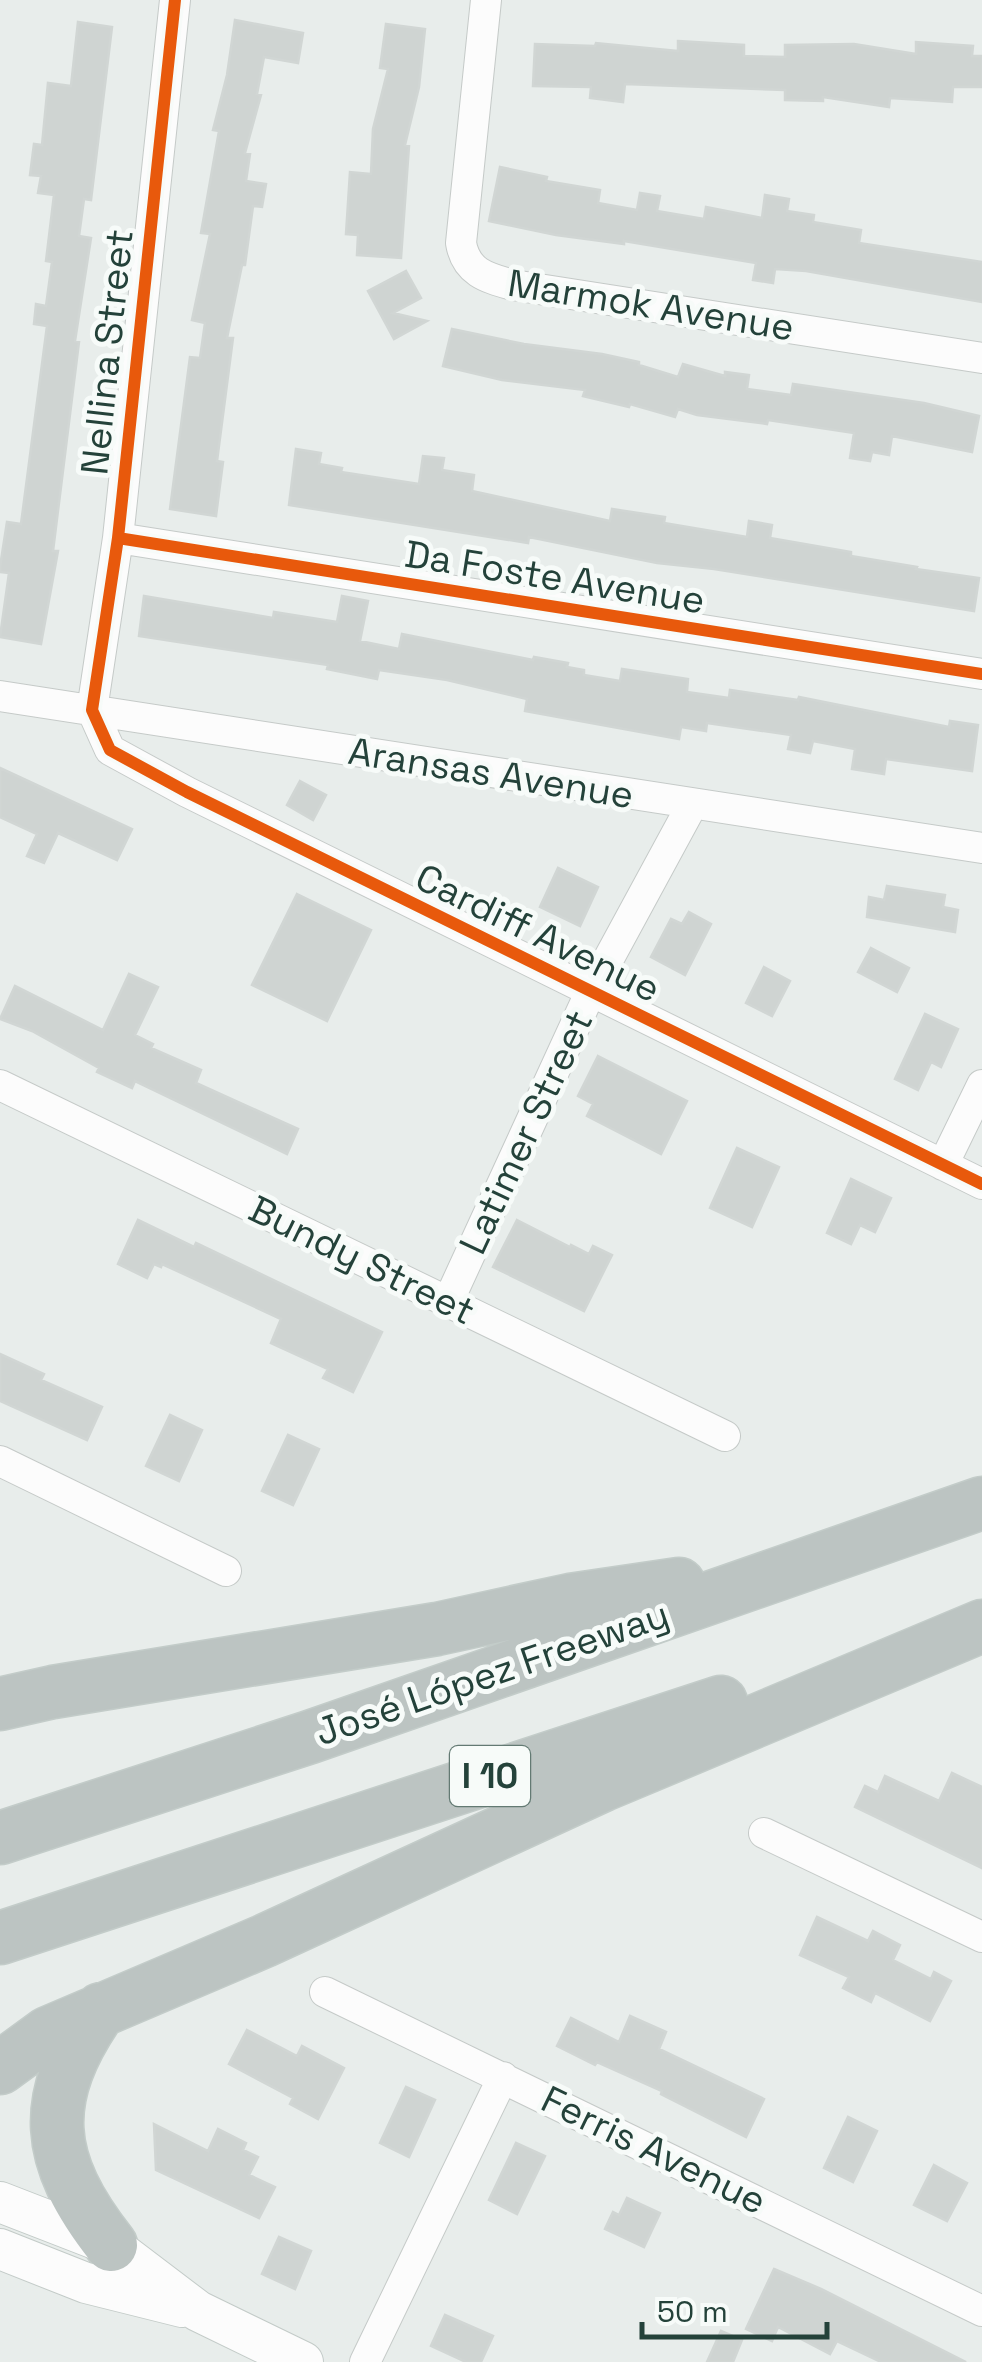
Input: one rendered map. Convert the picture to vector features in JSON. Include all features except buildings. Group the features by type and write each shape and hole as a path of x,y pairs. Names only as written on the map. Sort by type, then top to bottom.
{"highway":[{"name":"José López Freeway","path":"0,1838 298,1741 982,1503"},
{"path":"0,1704 437,1629 570,1600 804,1565"},
{"path":"0,2068 48,2032 264,1940 604,1784 982,1622"},
{"name":"I 10","path":"0,1938 279,1844 982,1622"},
{"path":"101,2009 81,2038 64,2074 57,2101 57,2136 82,2208 111,2245"}],"main road":[{"path":"0,2202 111,2245 198,2311 303,2362"},
{"path":"0,2249 86,2284 198,2311"}],"street":[{"name":"Nellina Street","path":"92,710 118,538 175,0"},
{"name":"Marmok Avenue","path":"486,0 462,244 463,254 476,271 513,284 982,358"},
{"name":"Da Foste Avenue","path":"118,538 982,674"},
{"name":"Aransas Avenue","path":"0,696 982,848"},
{"name":"Cardiff Avenue","path":"92,710 110,750 186,792 982,1184"},
{"name":"Latimer Street","path":"448,1302 590,992 692,805"},
{"name":"Bundy Street","path":"0,1085 725,1436"},
{"path":"943,1165 982,1085"},
{"path":"0,1461 226,1571"},
{"path":"764,1833 982,1937"},
{"name":"Ferris Avenue","path":"325,1992 982,2310"},
{"path":"365,2362 503,2077"}],"cycle path":[{"path":"175,0 118,538 92,710 110,750 187,792 982,1184"},
{"path":"118,538 982,674"}]}
